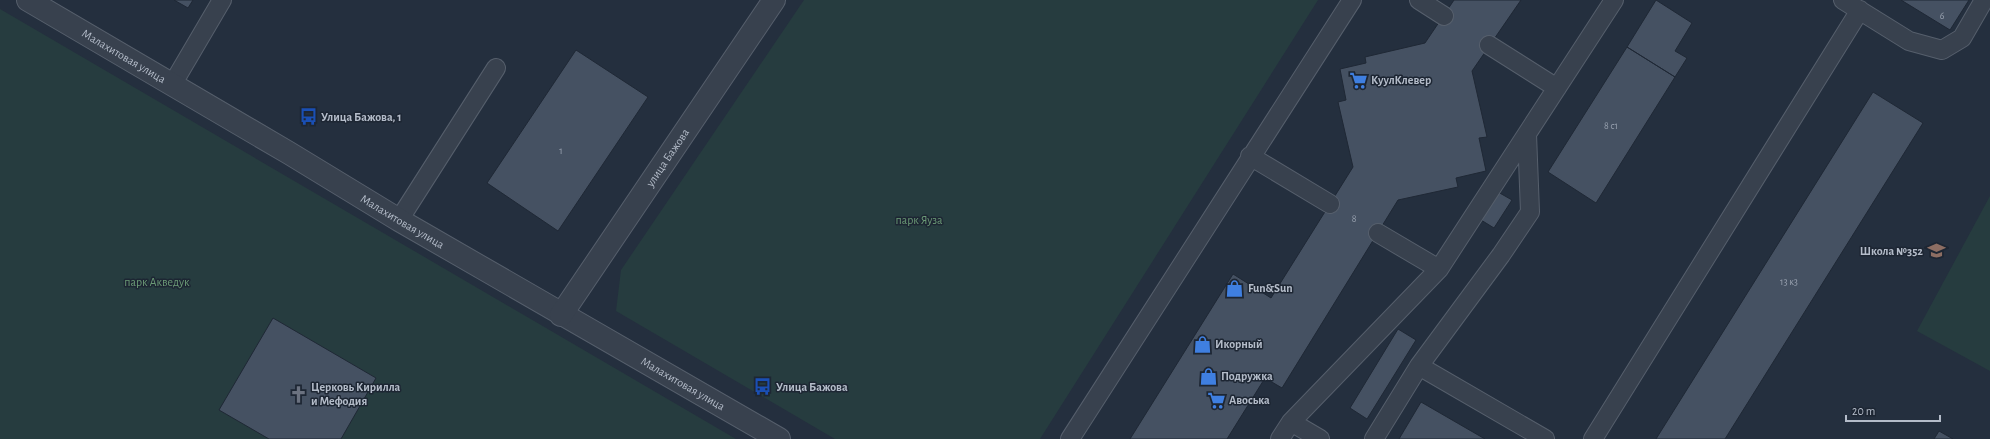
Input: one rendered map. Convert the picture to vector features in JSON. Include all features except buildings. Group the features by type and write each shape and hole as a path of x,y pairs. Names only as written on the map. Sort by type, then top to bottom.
{"street":[{"name":"Малахитовая улица","path":"28,0 561,315 779,439"},
{"name":"улица Бажова","path":"561,315 774,0"}],"lane":[{"path":"172,85 222,0"},
{"path":"1070,439 1250,156 1352,0"},
{"path":"1419,0 1444,16"},
{"path":"1280,439 1291,422 1439,269 1614,0"},
{"path":"1843,0 1909,41 1942,50 1962,38 1984,0"},
{"path":"1593,439 1860,10"},
{"path":"1490,45 1557,88"},
{"path":"399,220 496,68"},
{"path":"1374,439 1419,366 1501,255 1530,212 1527,134"},
{"path":"1250,156 1330,204"},
{"path":"1378,233 1439,269"},
{"path":"1419,366 1545,439"},
{"path":"1291,422 1320,439"}],"green space":[{"name":"парк Яуза","path":"804,0 1318,0 1040,439 835,439 616,311 621,270"},
{"name":"парк Акведук","path":"0,9 736,439 0,439"},
{"path":"1990,196 1990,371 1917,331"}],"place":[{"name":"КуулКлевер","path":"1358,80"},
{"name":"Улица Бажова, 1","path":"308,117"},
{"name":"Школа №352","path":"1936,251"},
{"name":"Fun&Sun","path":"1235,288"},
{"name":"Икорный","path":"1202,344"},
{"name":"Подружка","path":"1208,376"},
{"name":"Улица Бажова","path":"763,387"},
{"name":"Церковь Кирилла и Мефодия","path":"298,394"},
{"name":"Авоська","path":"1216,400"}]}
